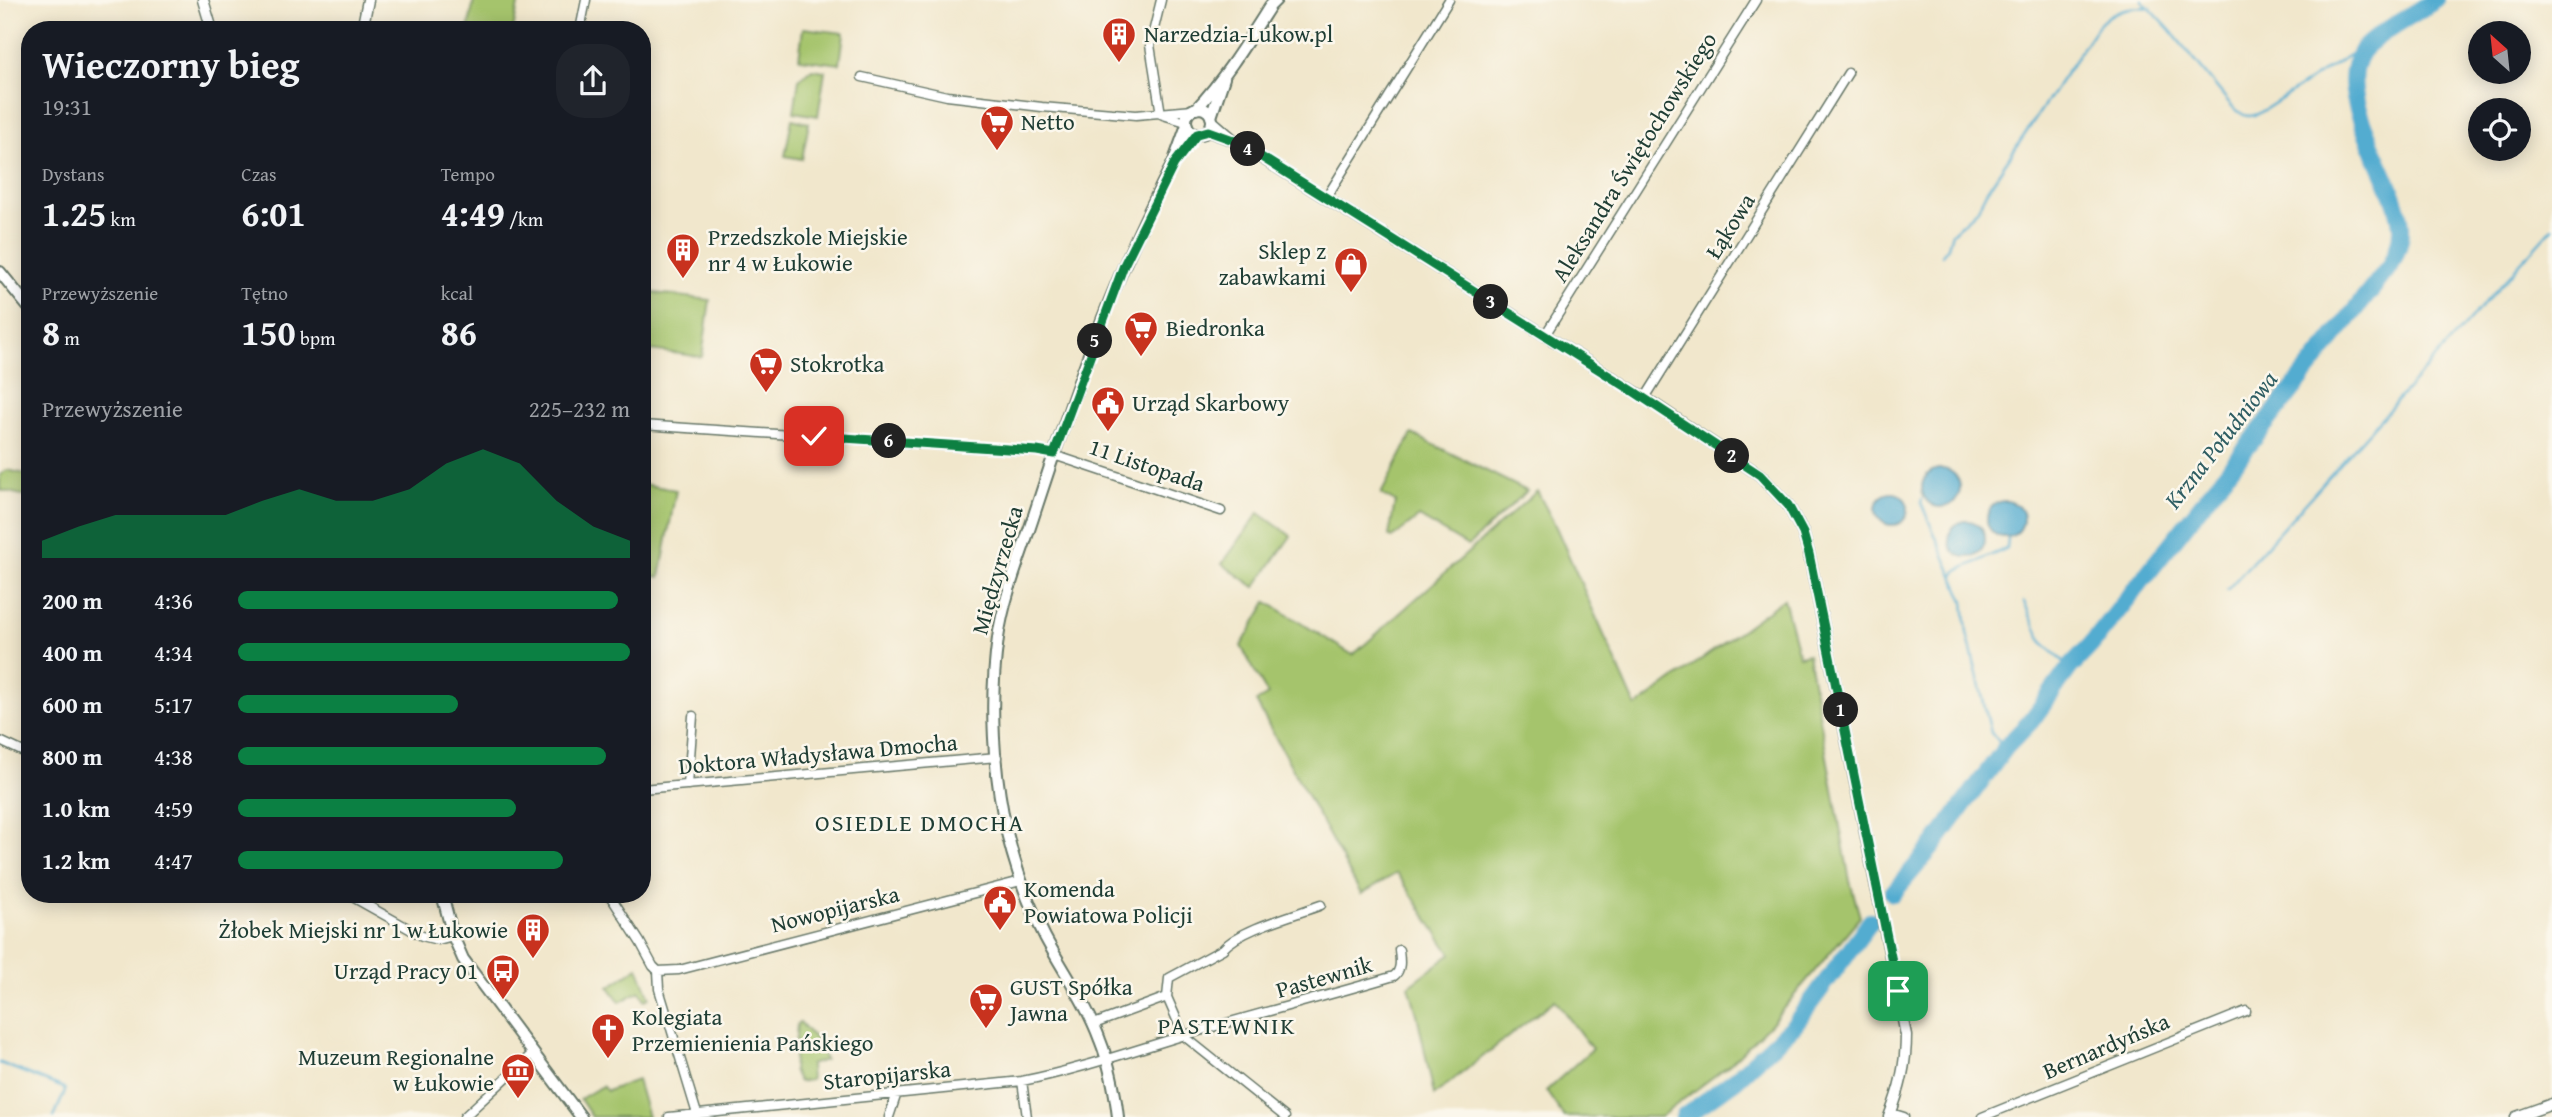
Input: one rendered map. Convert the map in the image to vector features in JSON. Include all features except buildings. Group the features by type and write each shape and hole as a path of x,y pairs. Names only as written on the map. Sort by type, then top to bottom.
{"main road":[{"name":"Międzyrzecka","path":"1195,109 1225,75 1274,1"},
{"name":"Międzyrzecka","path":"1174,164 1207,126 1225,75"},
{"path":"1195,109 1203,109 1207,126 1191,131 1186,124 1188,115 1195,109"},
{"name":"Międzyrzecka","path":"1118,1117 1107,1061 1094,1024 1045,936 1021,881 1003,814 997,757 995,683 1001,621 1054,454 1124,265 1174,164 1186,124"},
{"path":"0,272 21,298"},
{"path":"444,903 463,960 581,1117"}],"street":[{"path":"203,0 209,21"},
{"path":"364,21 368,0"},
{"path":"582,21 586,0"},
{"path":"1161,0 1150,46 1161,114"},
{"path":"1326,198 1449,0"},
{"name":"Aleksandra Świętochowskiego","path":"1545,335 1756,0"},
{"name":"Łąkowa","path":"1645,398 1848,73"},
{"path":"862,76 947,96 987,101 1136,115 1195,109"},
{"path":"1161,114 1186,124"},
{"path":"1207,126 1236,141 1645,398 1760,475 1788,505 1803,533 1814,576 1906,1035 1902,1085 1890,1115 1905,1117"},
{"name":"11 Listopada","path":"651,426 1037,451 1054,454 1221,511"},
{"path":"688,785 693,716"},
{"path":"0,741 21,751"},
{"name":"Doktora Władysława Dmocha","path":"651,788 997,757"},
{"name":"Nowopijarska","path":"658,971 679,970 1021,881"},
{"path":"363,903 422,936 438,940 453,936"},
{"path":"614,903 658,971 659,989 697,1114"},
{"path":"1281,1116 1184,1035 1167,998 1169,978 1223,948 1230,941 1321,905"},
{"name":"Pastewnik","path":"1107,1061 1184,1035 1394,976 1398,973 1400,964 1399,950"},
{"path":"1094,1024 1167,998"},
{"name":"Bernardyńska","path":"1982,1117 2246,1011"},
{"path":"464,1117 533,1053"},
{"name":"Staropijarska","path":"669,1117 1022,1081 1107,1061"},
{"path":"1022,1081 1027,1117"},
{"path":"889,1117 898,1093"},
{"path":"2516,1117 2552,1104"},
{"path":"788,1105 788,1117"}],"green space":[{"path":"474,0 519,0 515,21 470,21"},
{"path":"803,28 844,33 840,64 799,59"},
{"path":"812,69 825,71 818,116 794,112 799,79"},
{"path":"792,119 809,123 802,159 785,156"},
{"path":"651,293 710,300 702,357 651,350"},
{"path":"1412,434 1527,491 1468,546 1419,517 1392,538 1389,536 1395,502 1381,494"},
{"path":"7,470 21,473 21,495 0,490 0,475"},
{"path":"651,486 676,490 660,577 651,576"},
{"path":"1537,491 1555,525 1636,707 1784,599 1799,656 1808,654 1850,881 1860,917 1771,1023 1730,1064 1660,1117 1564,1117 1546,1091 1592,1049 1555,1000 1434,1095 1409,986 1451,954 1397,873 1361,894 1256,702 1268,695 1241,646 1267,602 1353,655"},
{"path":"1259,513 1291,536 1255,587 1222,564"},
{"path":"638,967 650,998 645,1000 640,991 620,1002 609,987"},
{"path":"800,1022 815,1039 825,1060 810,1065 811,1080 799,1082 793,1071 797,1024"},
{"path":"637,1080 648,1117 592,1117 580,1099 602,1086 607,1091"}],"water":[{"path":"1941,469 1955,474 1960,488 1955,502 1941,507 1927,502 1922,488 1927,474"},
{"path":"1892,493 1903,498 1908,509 1903,520 1892,525 1881,520 1876,509 1881,498"},
{"path":"2005,501 2017,507 2023,519 2017,531 2005,537 1993,531 1987,519 1993,507"},
{"path":"1967,521 1979,527 1985,539 1979,551 1967,557 1955,551 1949,539 1955,527"}],"waterway":[{"path":"2142,0 2231,105 2246,116 2258,114 2349,55 2361,52"},
{"name":"Krzna Południowa","path":"1893,893 1933,846 2006,747 2031,721 2070,667 2091,645 2390,266 2400,242 2401,226 2397,206 2359,114 2354,92 2354,71 2361,52 2367,46 2436,0"},
{"path":"1942,255 1948,247 1952,233 1977,210 1986,192 2097,27 2108,16 2121,10 2151,8"},
{"path":"2227,590 2552,228"},
{"path":"1922,499 1921,503 1964,601 1967,633 1991,733 2006,747"},
{"path":"1954,576 1957,571 2007,548 2008,539"},
{"path":"2024,602 2042,642 2070,667"},
{"name":"Krzna Południowa","path":"1684,1117 1736,1079 1794,1025 1871,921"},
{"path":"0,1063 64,1088 54,1117"}],"place":[{"name":"Narzedzia-Lukow.pl","path":"1119,64"},
{"name":"Netto","path":"997,152"},
{"name":"Przedszkole Miejskie nr 4 w Łukowie","path":"683,280"},
{"name":"Sklep z zabawkami","path":"1351,294"},
{"name":"Biedronka","path":"1141,358"},
{"name":"Stokrotka","path":"766,394"},
{"name":"Urząd Skarbowy","path":"1108,433"},
{"name":"Komenda Powiatowa Policji","path":"1000,932"},
{"name":"Żłobek Miejski nr 1 w Łukowie","path":"533,960"},
{"name":"Urząd Pracy 01","path":"503,1001"},
{"name":"GUST Spółka Jawna","path":"986,1030"},
{"name":"Kolegiata Przemienienia Pańskiego","path":"608,1060"},
{"name":"Muzeum Regionalne w Łukowie","path":"518,1100"}],"district":[{"name":"OSIEDLE DMOCHA","path":"920,823"},
{"name":"PASTEWNIK","path":"1227,1026"}],"route":[{"path":"814,436 1054,454 1124,265 1174,164 1197,134 1208,131 1236,141 1656,405 1760,475 1788,505 1803,533 1809,554 1898,991"}]}
